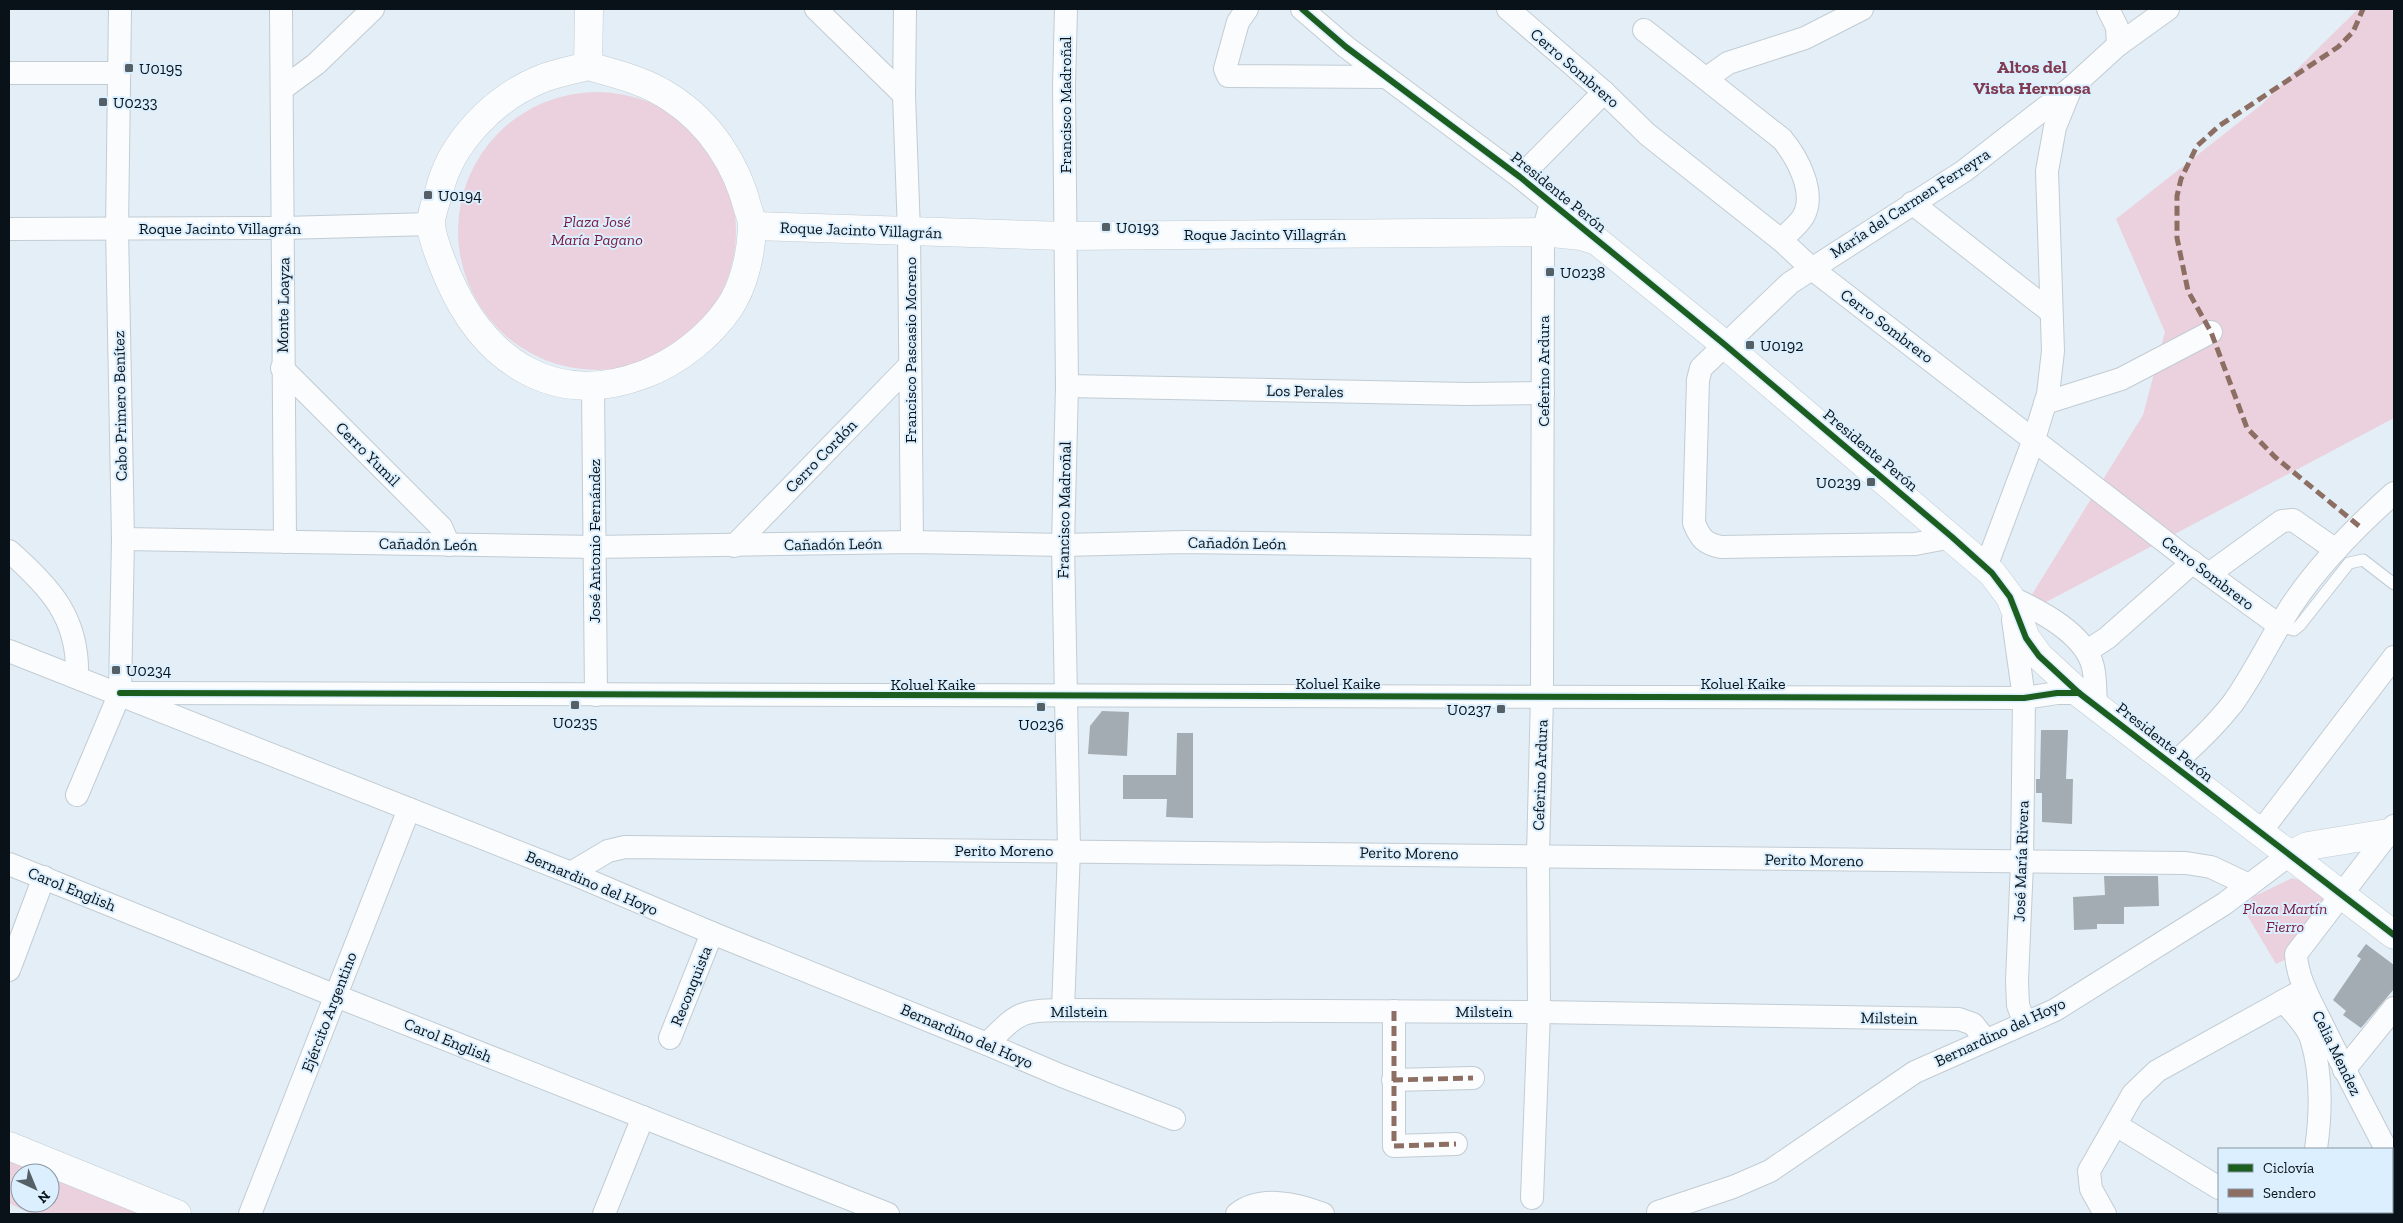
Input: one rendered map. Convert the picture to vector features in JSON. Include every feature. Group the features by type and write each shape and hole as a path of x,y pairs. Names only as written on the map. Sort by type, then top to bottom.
{"street":[{"name":"Cabo Primero Benítez","path":"77,795 120,693 123,539 117,229 120,9"},
{"name":"Monte Loayza","path":"281,9 284,228 282,368 285,542"},
{"path":"282,89 316,64 374,9"},
{"path":"588,66 589,9"},
{"path":"816,9 904,95"},
{"name":"Francisco Pascasio Moreno","path":"905,9 904,95 909,232 912,542"},
{"name":"Francisco Madroñal","path":"1064,1010 1069,850 1063,546 1066,386 1066,9"},
{"path":"1247,9 1238,22 1225,69 1228,76 1385,77"},
{"name":"Presidente Perón","path":"1302,9 1346,47 1520,177 1724,344 1952,537 1986,567 2010,597 2026,638 2039,656 2087,700 2259,834 2342,893 2394,936"},
{"name":"Cerro Sombrero","path":"1508,9 1604,92 1647,134 1781,240 1811,268 2201,568 2280,626"},
{"path":"1706,78 1728,64 1805,38 1862,9"},
{"path":"2108,9 2117,27 2118,44"},
{"name":"María del Carmen Ferreyra","path":"1952,537 1915,544 1721,547 1708,544 1699,537 1694,523 1698,380 1701,368 1790,283 1964,171 2072,87 2118,44 2168,9"},
{"path":"1644,30 1782,139 1793,153 1808,200 1803,217 1781,240"},
{"path":"588,66 631,78 672,98 700,123 725,152 743,187 753,226 745,274 729,308 701,339 667,366 626,382 593,387 549,380 527,373 509,361 482,335 459,303 443,266 431,224 443,172 468,132 504,100 540,79 588,66"},
{"path":"9,73 118,73"},
{"path":"1986,567 2034,439 2045,403 2053,351 2046,171 2055,127 2072,87"},
{"path":"1520,177 1604,92"},
{"name":"Ceferino Ardura","path":"1532,1198 1539,1012 1538,855 1542,696 1543,232 1552,203"},
{"path":"1912,203 2051,312"},
{"name":"Roque Jacinto Villagrán","path":"9,229 284,228 431,224"},
{"name":"Roque Jacinto Villagrán","path":"753,226 1065,236 1543,232 1581,236 1598,241"},
{"path":"2045,403 2121,379 2211,332"},
{"name":"Cerro Cordón","path":"734,546 909,366"},
{"name":"Cerro Yumil","path":"282,368 441,527 449,545"},
{"name":"Los Perales","path":"1066,386 1466,394 1543,393"},
{"name":"José Antonio Fernández","path":"593,387 596,695"},
{"path":"2172,765 2200,741 2233,703 2280,626 2320,568 2371,513 2394,493"},
{"path":"2087,651 2201,568 2282,521 2293,520 2336,550"},
{"name":"Cañadón León","path":"123,539 594,547 912,542 1063,546 1186,542 1542,547"},
{"path":"9,551 52,593 64,613 75,641 77,676"},
{"path":"2010,597 2044,612 2087,651 2093,667 2087,700"},
{"name":"José María Rivera","path":"2010,597 2024,698 2022,863 2017,981 2018,1005 2024,1022"},
{"name":"Bernardino del Hoyo","path":"9,651 77,676 571,872 712,933 1062,1076 1174,1119"},
{"path":"2259,834 2394,657"},
{"name":"Koluel Kaike","path":"120,693 1066,698 1542,696 2024,698 2057,693 2087,700"},
{"name":"Ejército Argentino","path":"250,1214 409,809"},
{"path":"2342,893 2392,830"},
{"name":"Bernardino del Hoyo","path":"1658,1212 1733,1187 1770,1171 1915,1072 1984,1039 2055,1010 2215,910 2289,855 2308,846 2392,830"},
{"name":"Perito Moreno","path":"571,872 608,851 625,847 1069,850 2022,863 2186,863 2211,867 2249,886"},
{"name":"Carol English","path":"9,864 336,996 888,1214"},
{"path":"9,970 44,878"},
{"name":"Celia Mendez","path":"2342,893 2296,954 2296,969 2344,1070 2385,1148"},
{"name":"Reconquista","path":"670,1038 712,933"},
{"path":"2105,1214 2091,1189 2089,1171 2133,1094 2157,1072 2305,989"},
{"path":"2283,1001 2310,1037 2320,1118 2316,1148"},
{"path":"2344,1070 2394,1008"},
{"name":"Milstein","path":"987,1044 1013,1019 1028,1011 1064,1010 1539,1012 1959,1019 1973,1024 1984,1039"},
{"path":"1394,1011 1394,1146 1456,1144"},
{"path":"1393,1080 1473,1078"},
{"path":"604,1214 643,1117"},
{"path":"2116,1124 2218,1187"},
{"path":"9,1146 177,1214"},
{"path":"1237,1214 1267,1204 1290,1203 1323,1214"}],"lane":[{"path":"2280,626 2294,630 2300,625 2349,563 2364,560 2394,584"}],"green space":[{"path":"2358,9 2394,9 2394,418 2018,617 2143,415 2165,332 2116,219 2261,105"},
{"name":"Plaza José María Pagano","path":"597,92 624,95 650,103 674,116 695,133 712,154 725,178 733,204 736,231 733,258 725,284 712,308 695,329 674,346 650,359 624,367 597,370 570,367 544,359 520,346 499,329 482,308 469,284 461,258 458,231 461,204 469,178 482,154 499,133 520,116 544,103 570,95"},
{"name":"Plaza Martín Fierro","path":"2292,878 2342,893 2295,955 2276,964 2244,910 2253,897"},
{"path":"9,1157 24,1163 10,1163 9,1203"},
{"path":"60,1177 151,1214 29,1213 60,1213"}],"building":[{"path":"1102,711 1129,712 1127,756 1088,754 1090,726"},
{"path":"2041,730 2068,730 2066,779 2073,779 2072,824 2042,822 2042,793 2036,793 2036,779 2040,779"},
{"path":"1177,733 1193,733 1193,818 1166,817 1167,799 1123,799 1123,775 1176,775"},
{"path":"2104,876 2158,876 2159,906 2124,907 2124,924 2097,924 2097,929 2074,930 2073,897 2105,895"},
{"path":"2366,944 2394,965 2394,989 2361,1028 2343,1015 2346,1011 2333,1000 2361,959 2357,956"}],"marked path":[{"path":"2359,526 2275,457 2247,428 2211,332 2188,291 2177,238 2177,196 2181,179 2197,146 2219,126 2338,47 2353,32 2363,9"},
{"path":"1394,1011 1394,1146 1456,1144"},
{"path":"1393,1080 1473,1078"}],"cycle path":[{"path":"1302,9 1346,47 1520,177 1724,344 1952,537 1992,573 2010,597 2026,638 2039,656 2079,693 2394,935"},
{"path":"120,693 834,697 2024,698 2057,693 2079,693"}],"place":[{"name":"U0195","path":"129,68"},
{"name":"U0233","path":"103,102"},
{"name":"U0194","path":"428,195"},
{"name":"U0193","path":"1106,227"},
{"name":"U0238","path":"1550,272"},
{"name":"U0192","path":"1750,345"},
{"name":"U0239","path":"1871,482"},
{"name":"U0234","path":"116,670"},
{"name":"U0235","path":"575,705"},
{"name":"U0236","path":"1041,707"},
{"name":"U0237","path":"1501,709"}],"district":[{"name":"Altos del Vista Hermosa","path":"2032,77"}]}
